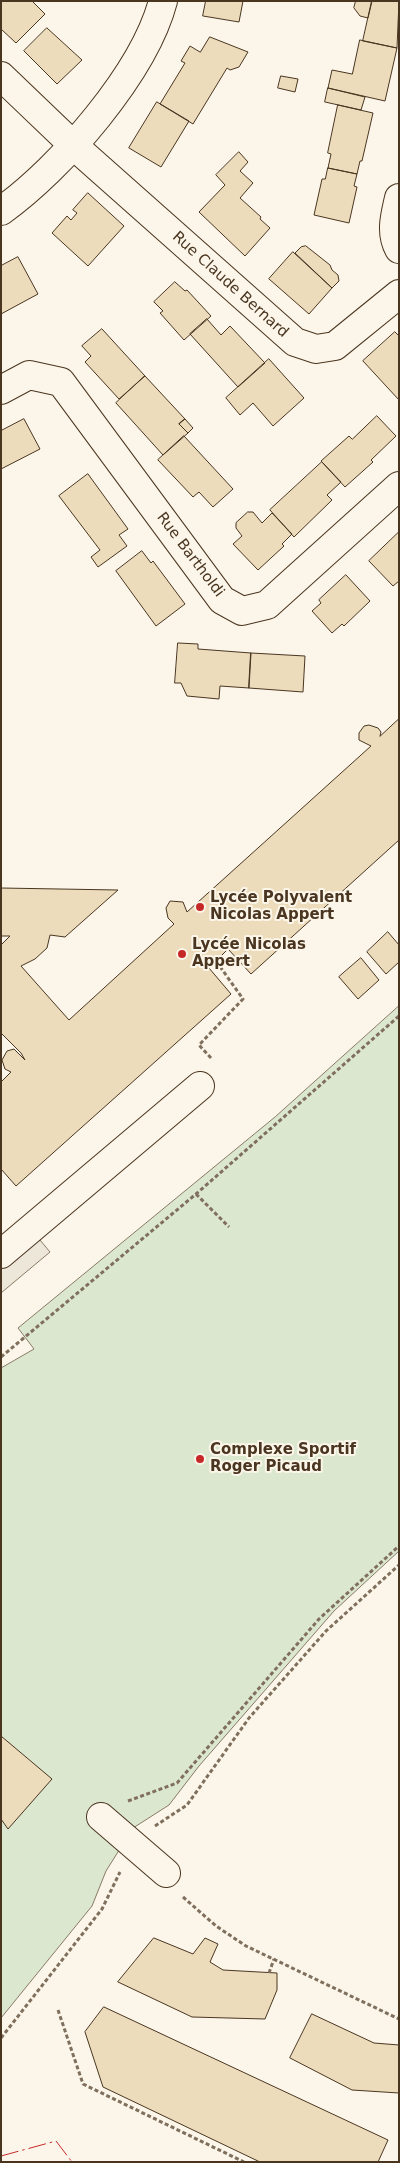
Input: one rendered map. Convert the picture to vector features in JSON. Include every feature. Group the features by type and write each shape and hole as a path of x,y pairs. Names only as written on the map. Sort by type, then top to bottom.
{"street":[{"path":"1,211 15,201 94,122 137,62 163,1"},
{"name":"Rue Claude Bernard","path":"1,76 73,145 295,342 316,349 335,346 399,294"},
{"path":"399,198 394,222 394,238 399,249"},
{"name":"Rue Bartholdi","path":"1,390 30,374 61,382 222,600 242,611 266,605 399,486"},
{"path":"1,1254 200,1086"},
{"path":"110,1809 136,1846 166,1873"}],"path":[{"path":"199,1045 243,999 216,961"},
{"path":"1,1357 196,1194 399,1016"},
{"path":"196,1194 229,1227"},
{"path":"110,1809 177,1783 319,1619 399,1546"},
{"path":"1,2038 102,1909 126,1858 150,1829 187,1805 256,1710 326,1631 399,1565"},
{"path":"181,1896 216,1926 246,1946 399,2019"},
{"path":"269,1973 274,1960"},
{"path":"58,2010 83,2084 244,2162"}],"green space":[{"name":"Complexe Sportif Roger Picaud","path":"399,1006 399,1551 334,1611 199,1766 169,1805 133,1828 106,1871 92,1906 1,2018 1,1368 34,1349 18,1328 275,1117"}],"shaded area":[{"path":"35,1234 50,1252 1,1293 1,1265"}],"building":[{"path":"1,1 32,1 45,14 16,43 1,29"},
{"path":"206,1 243,1 239,22 203,16"},
{"path":"356,1 372,1 368,18 360,16 354,8"},
{"path":"372,1 399,1 397,48 363,41"},
{"path":"47,28 82,60 57,84 24,51"},
{"path":"210,37 248,52 239,67 230,70 227,68 193,124 160,104 185,63 181,61 190,46 200,52"},
{"path":"360,40 397,48 385,101 328,88 332,70 352,74"},
{"path":"281,76 298,79 295,92 278,88"},
{"path":"328,88 365,97 361,110 325,102"},
{"path":"157,102 189,121 161,167 129,148"},
{"path":"338,105 373,113 362,161 360,161 357,174 328,168 331,154 328,153"},
{"path":"239,152 248,162 240,171 253,183 240,198 270,228 245,256 199,212 225,185 216,175"},
{"path":"328,168 357,174 354,186 357,187 349,223 314,215 322,179 325,179"},
{"path":"88,193 124,226 88,266 52,233 67,216 71,220 77,213 73,210"},
{"path":"306,246 330,265 332,270 338,275 339,281 332,288 295,253 301,247"},
{"path":"293,252 332,288 309,314 269,279"},
{"path":"18,257 38,294 1,314 1,266"},
{"path":"175,282 185,291 187,290 211,316 184,340 160,313 163,311 154,302"},
{"path":"207,319 221,335 230,326 265,363 238,387 190,334"},
{"path":"102,329 145,376 119,399 85,362 91,356 82,346"},
{"path":"395,332 399,336 399,400 363,361"},
{"path":"269,359 304,398 273,426 253,403 240,415 226,398"},
{"path":"145,376 185,419 179,424 188,433 163,455 116,403"},
{"path":"377,416 396,436 371,460 373,462 345,487 321,461 349,436 352,439"},
{"path":"24,419 40,449 1,469 1,431"},
{"path":"185,419 193,428 188,433 179,424"},
{"path":"184,436 233,489 213,507 199,492 193,497 158,460"},
{"path":"322,462 341,482 327,495 332,500 294,537 270,510"},
{"path":"88,474 128,529 119,535 127,546 98,567 91,557 100,550 59,496"},
{"path":"248,512 253,512 262,523 272,513 292,534 282,544 284,546 258,570 233,544 242,536 236,528 236,523"},
{"path":"399,532 399,581 393,586 369,561"},
{"path":"142,551 151,563 153,561 185,604 156,626 116,571"},
{"path":"346,575 370,601 344,626 342,624 332,633 312,611 321,603 319,600"},
{"path":"178,643 198,644 198,649 251,653 249,688 220,686 219,699 187,696 181,683 175,683"},
{"path":"251,653 305,656 303,692 249,688"},
{"name":"Lycée Nicolas Appert","path":"399,719 399,840 251,974 228,949 209,968 231,994 16,1186 1,1169 1,1082 11,1072 5,1069 2,1060 7,1051 14,1049 25,1060 21,1053 1,1033 1,945 10,936 1,936 1,888 118,890 65,937 50,935 47,948 35,959 21,966 69,1020 174,924 168,918 166,908 170,901 183,902 187,912 371,746 359,740 359,733 364,726 369,725 378,728 381,732 380,736"},
{"path":"388,932 399,945 399,962 386,974 367,952"},
{"path":"361,958 379,980 358,999 339,977"},
{"path":"1,1736 52,1779 8,1829 1,1819"},
{"path":"154,1938 193,1954 205,1938 218,1944 210,1962 223,1970 277,1973 277,1990 265,2019 192,2017 118,1982"},
{"path":"104,2007 388,2140 378,2162 260,2162 103,2087 85,2032"},
{"path":"312,2014 374,2043 399,2045 399,2093 352,2090 290,2058"}],"power":[{"path":"1,2156 56,2141 72,2162"}],"place":[{"name":"Lycée Polyvalent Nicolas Appert","path":"200,907"},
{"name":"Lycée Nicolas Appert","path":"182,954"},
{"name":"Complexe Sportif Roger Picaud","path":"200,1459"}]}
